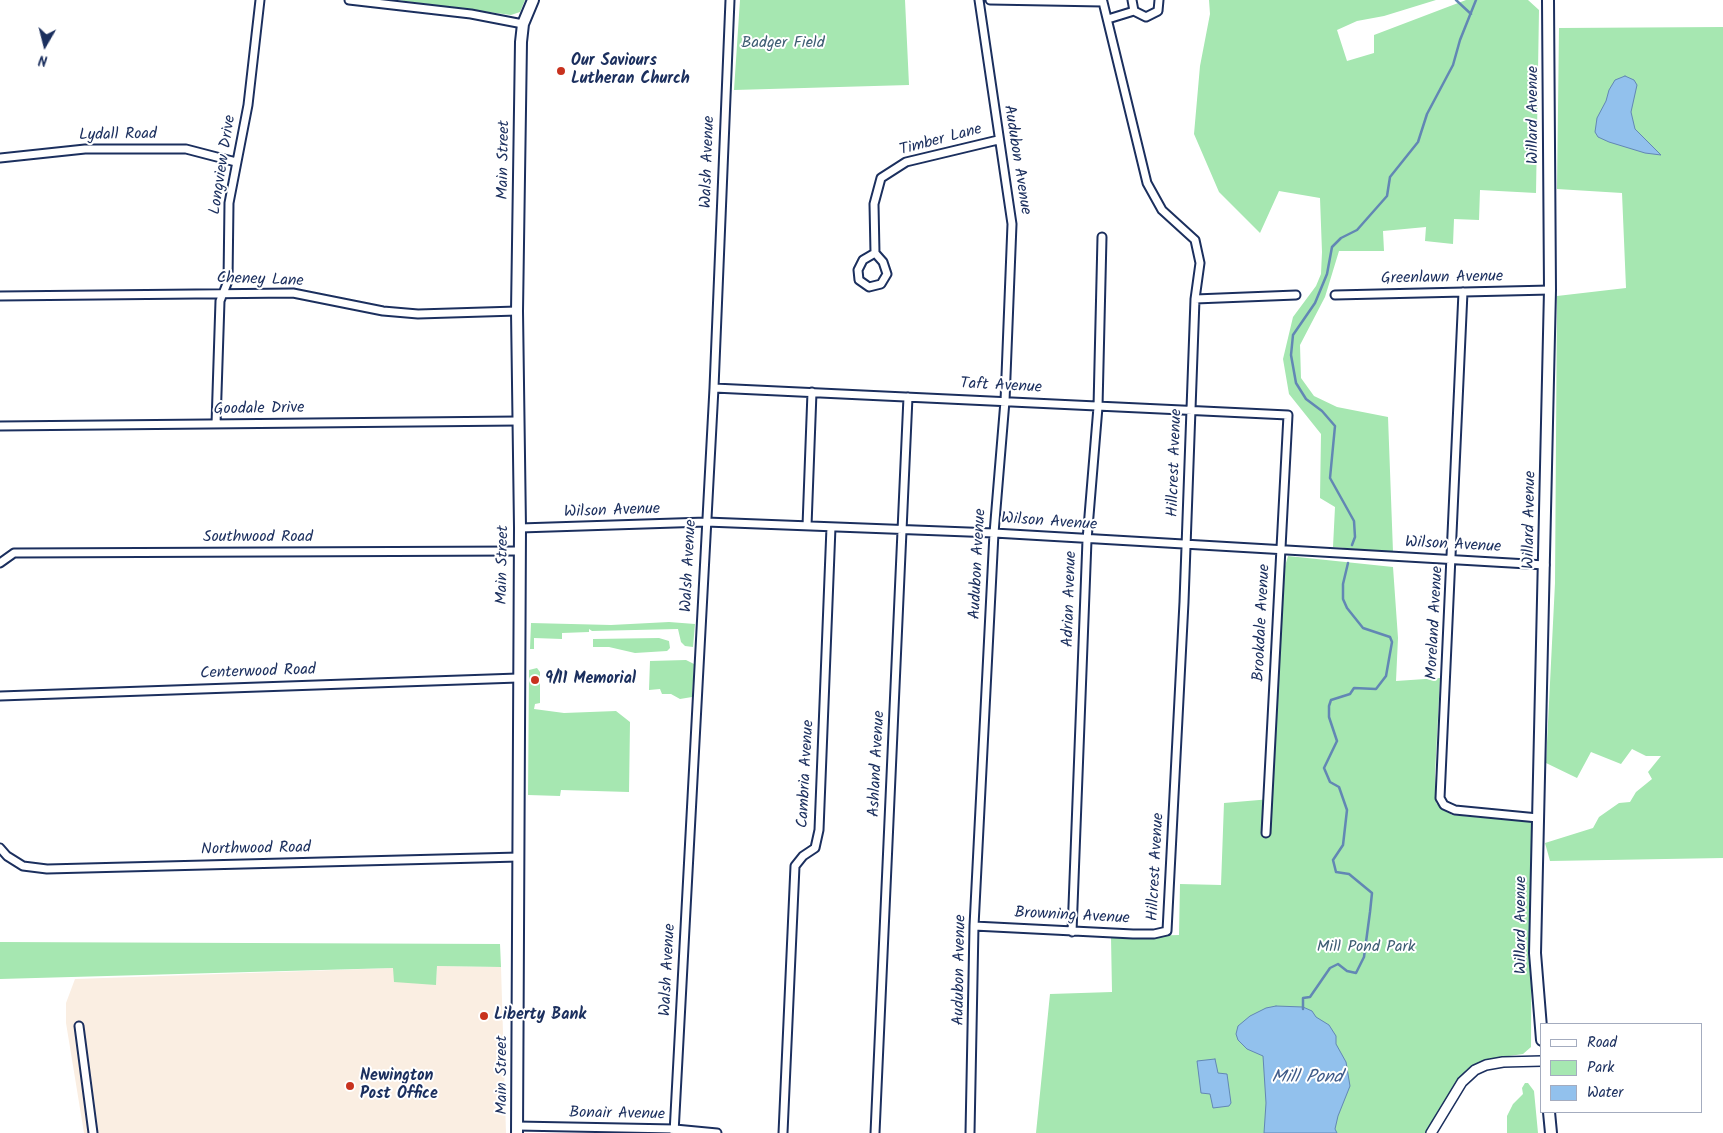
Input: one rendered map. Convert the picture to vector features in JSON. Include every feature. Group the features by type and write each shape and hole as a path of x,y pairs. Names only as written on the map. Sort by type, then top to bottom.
{"main road":[{"name":"Main Street","path":"517,1130 520,528 517,311 521,42 523,24 533,0"},
{"name":"Willard Avenue","path":"1541,1023 1535,953 1550,290 1548,0"},
{"path":"1549,1113 1551,1133"}],"street":[{"name":"Longview Drive","path":"216,424 220,301 228,281 229,203 248,105 260,0"},
{"path":"349,0 471,14 523,24"},
{"name":"Walsh Avenue","path":"674,1131 714,388 730,0"},
{"name":"Audubon Avenue","path":"970,1133 974,1016 974,926 994,533 1005,401 1012,224 998,140 979,0"},
{"name":"Hillcrest Avenue","path":"990,0 1103,2 1147,183 1162,210 1195,240 1200,263 1195,299 1193,409 1167,931"},
{"path":"1132,0 1134,11 1141,16 1150,16 1158,11 1160,0"},
{"path":"1108,19 1134,11"},
{"name":"Timber Lane","path":"875,253 863,260 858,270 860,280 869,287 881,284 887,274 884,262 875,253 874,204 882,178 906,162 998,140"},
{"name":"Lydall Road","path":"0,158 85,149 186,149 236,162"},
{"name":"Adrian Avenue","path":"1072,932 1087,540 1098,407 1102,237"},
{"name":"Greenlawn Avenue","path":"1335,295 1550,290"},
{"name":"Moreland Avenue","path":"1463,292 1453,560 1440,798 1444,804 1455,810 1538,818"},
{"name":"Cheney Lane","path":"0,296 293,293 383,311 418,314 517,311"},
{"path":"1195,299 1296,295"},
{"name":"Taft Avenue","path":"714,388 1098,407 1288,414"},
{"path":"807,526 812,392"},
{"name":"Ashland Avenue","path":"875,1133 908,397"},
{"name":"Brookdale Avenue","path":"1266,833 1288,414"},
{"name":"Goodale Drive","path":"0,426 518,421"},
{"name":"Wilson Avenue","path":"520,528 706,522 994,533 1186,546 1545,565"},
{"name":"Cambria Avenue","path":"783,1133 795,866 803,856 815,848 819,830 831,527"},
{"name":"Southwood Road","path":"0,563 14,553 520,551"},
{"name":"Centerwood Road","path":"0,696 518,678"},
{"name":"Northwood Road","path":"0,848 7,856 23,866 47,868 519,857"},
{"name":"Browning Avenue","path":"974,926 1072,932 1154,934 1167,931"},
{"path":"79,1026 93,1133"},
{"path":"1431,1133 1462,1082 1475,1070 1492,1064 1540,1062"},
{"name":"Bonair Avenue","path":"517,1130 717,1133"}],"shaded area":[{"path":"437,966 501,967 506,1133 84,1133 66,1023 66,1003 75,979 393,968 436,985"}],"green space":[{"path":"397,0 525,0 520,12 511,15"},
{"name":"Badger Field","path":"740,0 905,0 909,85 734,90"},
{"path":"1209,0 1436,0 1384,16 1357,21 1337,30 1347,61 1374,53 1374,35 1466,0 1528,0 1539,10 1536,193 1480,190 1479,220 1454,219 1453,244 1425,241 1426,227 1383,231 1384,251 1339,251 1325,297 1300,345 1301,378 1314,396 1337,407 1388,417 1393,552 1333,547 1335,507 1320,498 1321,434 1289,394 1283,359 1293,317 1316,286 1321,274 1320,198 1279,191 1260,233 1219,192 1194,134 1200,66 1210,14"},
{"path":"1723,27 1723,858 1550,861 1545,843 1593,828 1599,817 1619,803 1630,802 1636,792 1652,779 1648,772 1661,756 1646,756 1632,749 1621,764 1591,752 1577,778 1546,763 1555,583 1557,296 1626,288 1622,193 1557,189 1559,28"},
{"name":"Mill Pond Park","path":"1288,556 1393,567 1398,638 1396,681 1440,678 1435,774 1436,803 1452,815 1532,822 1531,1047 1523,1054 1488,1059 1466,1070 1425,1133 1036,1133 1050,994 1112,992 1111,937 1179,935 1180,884 1221,885 1224,803 1271,799 1283,573"},
{"path":"669,622 695,624 693,647 685,646 681,642 678,629 592,631 589,629 589,632 562,633 562,639 534,638 534,649 530,649 531,623 611,625"},
{"path":"659,638 669,641 670,648 667,651 635,653 609,647 593,647 593,639"},
{"path":"686,660 694,664 692,697 680,699 671,694 662,694 660,689 649,690 650,661"},
{"path":"537,668 540,672 540,703 535,704 534,709 564,713 616,711 630,722 629,792 561,790 560,796 528,795 529,670"},
{"path":"0,942 500,944 501,967 437,966 436,985 394,982 393,968 0,979"},
{"path":"1525,1083 1528,1083 1534,1091 1538,1133 1507,1133 1507,1116 1513,1104 1523,1094 1522,1088"}],"water":[{"path":"1625,76 1634,80 1637,85 1631,112 1635,129 1661,155 1645,153 1609,142 1598,137 1595,132 1597,118 1606,101 1609,90 1615,80"},
{"name":"Mill Pond","path":"1276,1006 1303,1007 1312,1011 1316,1017 1329,1025 1336,1036 1336,1044 1346,1062 1350,1086 1338,1116 1335,1129 1337,1133 1264,1133 1266,1103 1263,1056 1247,1049 1238,1040 1236,1034 1238,1026 1250,1016 1266,1008"},
{"path":"1215,1059 1218,1073 1227,1074 1231,1103 1229,1106 1213,1108 1210,1094 1201,1093 1197,1061"}],"waterway":[{"path":"1456,0 1471,14"},
{"path":"1352,545 1355,537 1354,521 1330,478 1335,426 1322,411 1306,399 1296,383 1291,355 1293,335 1315,303 1327,274 1332,247 1341,238 1357,230 1387,196 1390,177 1418,142 1427,114 1453,65 1460,40 1476,0"},
{"path":"1303,1009 1303,998 1310,997 1330,968 1338,964 1347,971 1356,973 1364,957 1372,893 1349,874 1336,872 1333,860 1343,845 1347,810 1339,787 1330,782 1324,768 1337,741 1329,717 1331,700 1350,694 1354,688 1376,689 1386,676 1392,642 1390,637 1363,628 1347,608 1343,599 1343,584 1348,563"}],"place":[{"name":"Our Saviours Lutheran Church","path":"561,71"},
{"name":"9/11 Memorial","path":"535,680"},
{"name":"Liberty Bank","path":"484,1016"},
{"name":"Newington Post Office","path":"350,1086"}]}
